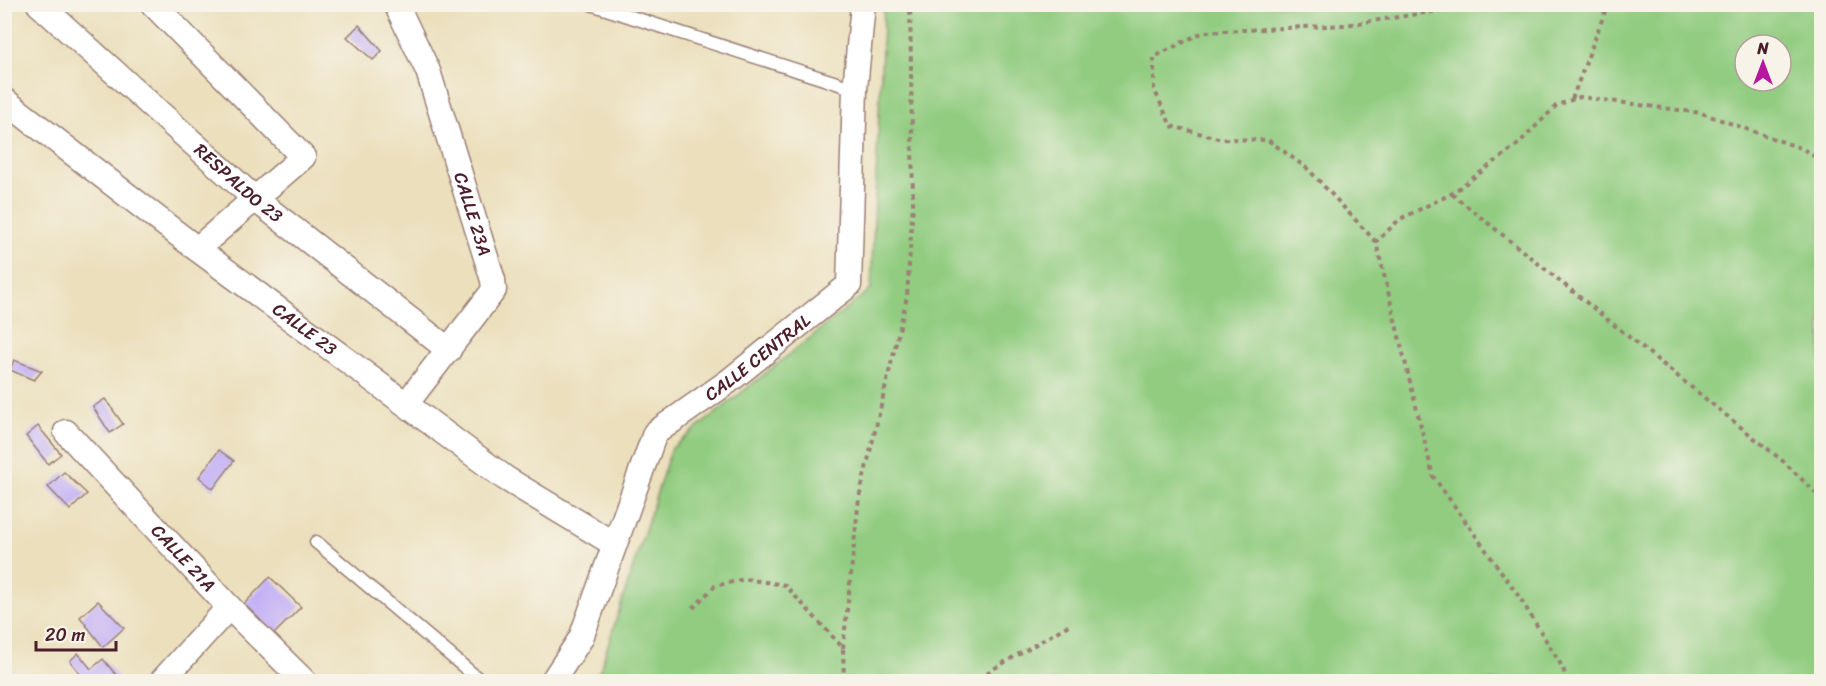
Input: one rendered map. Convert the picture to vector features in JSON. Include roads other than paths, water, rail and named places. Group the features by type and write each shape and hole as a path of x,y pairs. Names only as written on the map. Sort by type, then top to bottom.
{"street":[{"name":"RESPALDO 23","path":"39,4 255,199 449,350"},
{"path":"153,4 303,157 197,249"},
{"name":"CALLE 23A","path":"396,4 428,71 493,280 494,290 406,404"},
{"name":"CALLE CENTRAL","path":"552,681 580,639 655,433 729,381 849,285 855,89 863,4"},
{"name":"CALLE 23","path":"4,100 197,249 505,478 614,544"},
{"name":"CALLE 21A","path":"66,432 229,607 305,681"},
{"path":"161,681 229,607"}],"lane":[{"path":"591,4 855,89"},
{"path":"316,542 482,681"}]}
